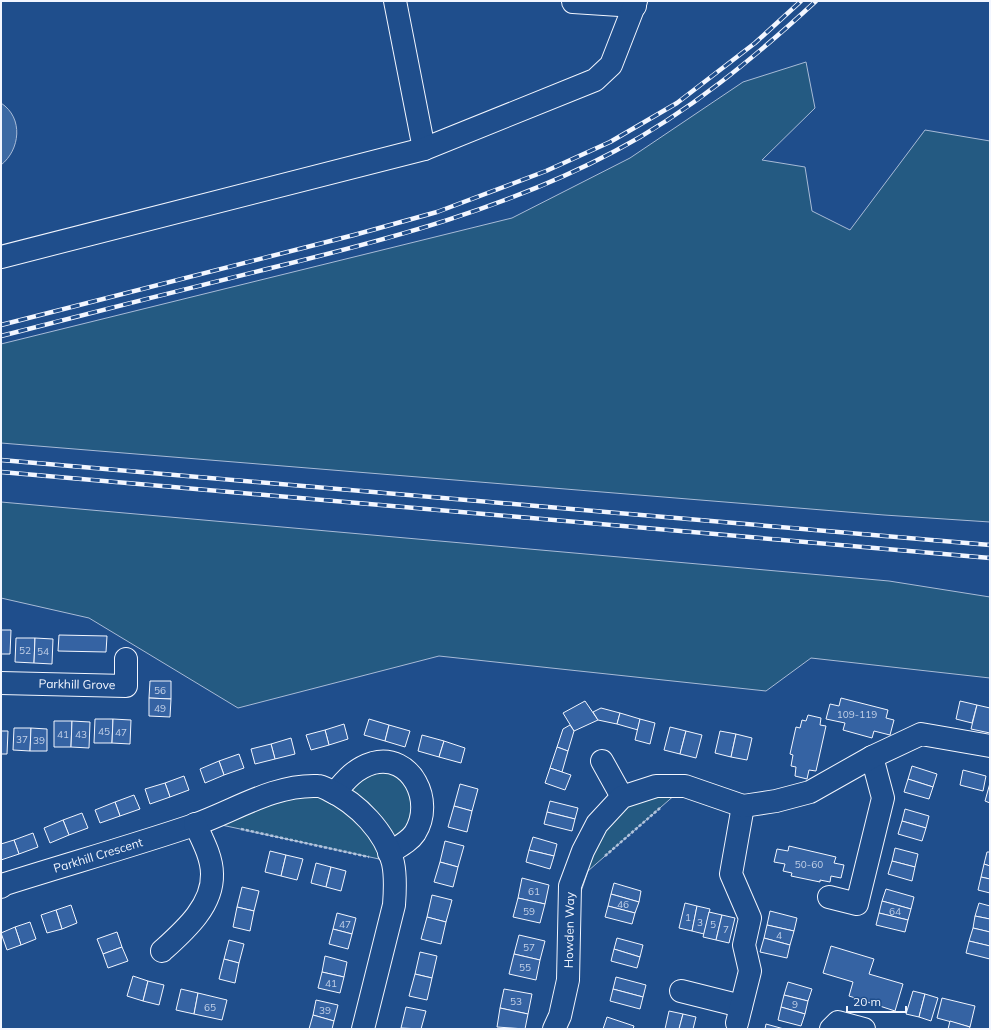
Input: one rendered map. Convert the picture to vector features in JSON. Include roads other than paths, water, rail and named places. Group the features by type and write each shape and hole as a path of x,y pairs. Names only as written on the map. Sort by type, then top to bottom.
{"street":[{"path":"395,1 424,149"},
{"path":"1,257 424,149 595,80 612,65 635,4 573,2"},
{"name":"Parkhill Grove","path":"1,683 126,686 126,659"},
{"name":"Howden Way","path":"554,1029 560,1016 568,980 570,886 583,851 597,824 622,797 656,786 685,786 744,806 776,801 810,792 872,757 921,734 990,746"},
{"path":"829,897 857,904 883,798 872,757"},
{"path":"602,761 622,797"},
{"path":"335,793 347,777 359,769 374,763 391,763 410,773 421,791 423,805 421,819 414,833 391,858"},
{"name":"Parkhill Crescent","path":"1,887 6,884 195,824 275,793 297,787 319,786 335,793 357,807 370,821 383,839 391,858 395,885 394,905 363,1029"},
{"path":"681,991 739,1014 750,971 744,945 750,918 731,874 744,806"},
{"path":"162,951 186,929 209,894 212,873 208,853 195,824"},
{"path":"831,1029 838,1022 864,1029"}],"railway":[{"path":"1,325 354,235 437,212 546,171 610,142 677,103 755,43 801,1"},
{"path":"1,336 312,258 401,234 445,221 531,190 574,172 615,151 669,119 720,83 745,63 816,1"},
{"path":"1,460 990,545"},
{"path":"1,472 990,558"}]}
